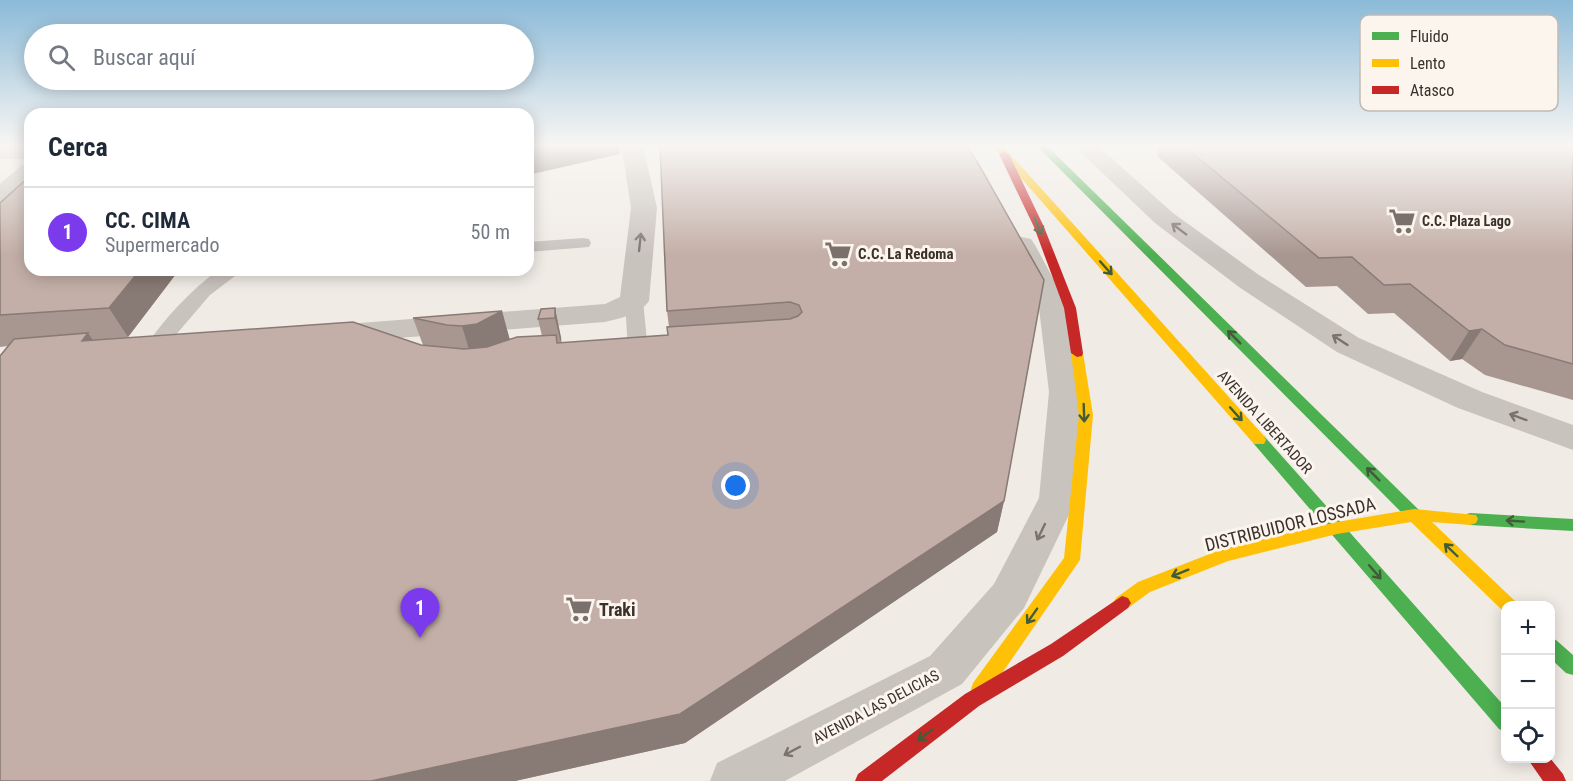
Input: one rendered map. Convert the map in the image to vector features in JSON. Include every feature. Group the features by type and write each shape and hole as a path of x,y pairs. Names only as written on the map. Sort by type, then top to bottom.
{"main road":[{"path":"972,700 1072,560 1086,415 1070,308 1039,227 1017,182"},
{"name":"AVENIDA LIBERTADOR","path":"1030,182 1337,528 1501,717"},
{"path":"1078,182 1504,601"},
{"name":"DISTRIBUIDOR LOSSADA","path":"865,781 972,700 1057,650 1144,587 1225,555 1337,528 1414,515 1573,525"},
{"path":"1555,650 1573,667"},
{"path":"1540,763 1556,781 1573,777"}],"street":[{"path":"0,197 16,182"},
{"path":"307,336 470,323 530,332 617,310 634,301 644,208 639,182"},
{"name":"AVENIDA LAS DELICIAS","path":"735,781 946,670 1009,596 1058,498 1066,392 1054,308 1025,251 984,182"},
{"path":"1126,182 1174,225 1249,281 1348,345 1470,400 1573,438"},
{"path":"442,353 454,335 470,323"},
{"path":"354,332 408,357"},
{"path":"143,348 190,345"}],"lane":[{"path":"534,247 583,243"},
{"path":"143,348 221,276"},
{"path":"634,301 638,351"},
{"path":"615,352 661,349"}],"building":[{"path":"24,182 24,276 135,276 109,308 0,315 0,203"},
{"path":"662,182 989,182 1044,280 1004,501 680,714 371,781 0,781 0,356 14,339 88,333 82,341 353,322 421,345 464,349 487,347 517,337 556,335 557,343 668,335 667,327 790,319 802,312 799,305 790,302 667,311"},
{"path":"1228,182 1573,182 1573,364 1505,345 1482,329 1469,331 1410,284 1384,285 1352,257 1319,258"},
{"path":"555,308 555,318 538,319 541,309"},
{"path":"502,311 477,324 462,326 413,318"}],"traffic: fast":[{"path":"1079,182 1414,515"},
{"path":"1259,440 1337,528"},
{"path":"1470,519 1573,525"},
{"path":"1337,528 1501,717"},
{"path":"1555,651 1573,667"}],"traffic: slow":[{"path":"1030,182 1259,440"},
{"path":"980,689 1072,560 1086,415 1077,353"},
{"path":"1414,515 1504,601"},
{"path":"1122,603 1144,587 1225,555 1337,528 1414,515 1470,519"}],"traffic: jam":[{"path":"1018,182 1039,227 1070,308 1077,353"},
{"path":"865,781 972,700 1057,650 1122,603"},
{"path":"1541,763 1556,781"}],"place":[{"name":"C.C. Plaza Lago","path":"1402,221"},
{"name":"C.C. La Redoma","path":"838,254"},
{"name":"Traki","path":"579,609"},
{"name":"CC. CIMA","path":"420,638"}]}
